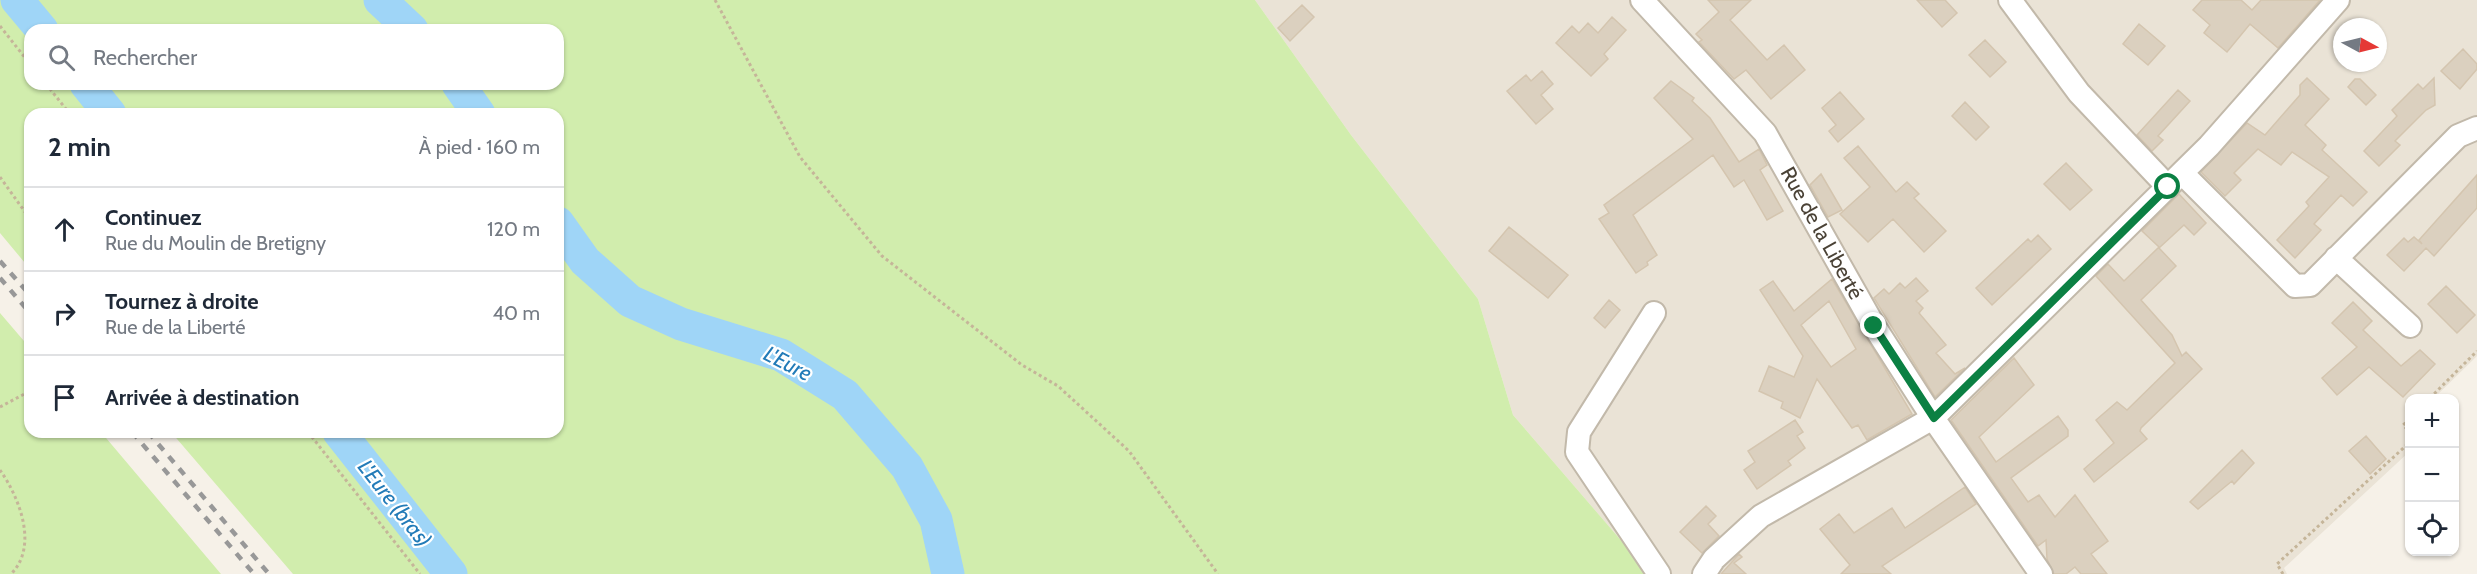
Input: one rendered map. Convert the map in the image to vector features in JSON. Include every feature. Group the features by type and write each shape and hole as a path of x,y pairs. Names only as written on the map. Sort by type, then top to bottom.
{"street":[{"name":"Rue de la Liberté","path":"1641,0 1765,133 1874,326 2041,574"},
{"path":"2010,0 2079,93 2295,286 2310,285 2457,136 2476,130"},
{"path":"1704,574 1714,560 1761,516 1934,418 2175,180 2338,0"},
{"path":"2336,258 2410,326"},
{"path":"1654,313 1579,432 1577,453 1659,574"}],"path":[{"path":"715,0 800,158 882,256 1022,365 1058,386 1129,451 1218,574"},
{"path":"0,26 24,56"},
{"path":"51,90 65,108"},
{"path":"0,177 24,211"},
{"path":"2435,394 2477,351"},
{"path":"0,407 24,394"},
{"path":"313,438 420,574"},
{"path":"2283,574 2277,564 2405,446"},
{"path":"0,470 15,491 27,543 18,567 11,574"}],"shaded area":[{"path":"1255,0 2477,0 2477,356 2438,394 2405,394 2405,456 2284,568 2287,574 1650,574 1513,415 1478,299 1351,135"}],"green space":[{"path":"0,0 1255,0 1351,135 1478,299 1513,415 1650,574 293,574 176,438 564,438 564,108 24,108 24,262 0,233"},
{"path":"0,313 24,341 24,438 106,438 221,574 0,574"}],"building":[{"path":"1708,0 1751,0 1730,20 1767,60 1784,45 1805,70 1771,99 1746,70 1734,79 1699,42 1702,40 1696,34 1719,12"},
{"path":"1917,0 1945,0 1957,13 1942,27"},
{"path":"2202,0 2241,0 2252,10 2261,0 2320,0 2278,48 2250,24 2227,52 2204,33 2210,25 2193,10"},
{"path":"1302,5 1314,17 1290,41 1278,28"},
{"path":"1612,17 1626,30 1604,54 1608,59 1591,76 1556,43 1572,26 1579,33 1588,23 1598,33"},
{"path":"2139,24 2165,46 2148,65 2123,44"},
{"path":"1985,40 2006,62 1990,77 1969,55"},
{"path":"2463,49 2477,64 2477,69 2460,89 2441,71"},
{"path":"1542,71 1553,84 1541,95 1553,109 1536,124 1507,91 1526,75 1531,81"},
{"path":"2307,78 2329,99 2305,125 2326,145 2322,150 2367,192 2353,206 2341,195 2314,224 2321,230 2295,258 2277,240 2309,206 2306,202 2329,177 2292,152 2281,165 2258,149 2234,173 2241,180 2225,196 2201,172 2247,123 2265,135 2300,95 2300,85"},
{"path":"2434,78 2435,105 2426,110 2395,141 2400,145 2379,166 2364,151 2397,116 2392,110 2418,84 2423,89"},
{"path":"2355,79 2360,79 2376,95 2366,105 2348,87"},
{"path":"1671,81 1694,98 1692,101 1710,118 1739,162 1759,149 1767,165 1760,170 1783,211 1767,220 1744,180 1734,187 1713,155 1633,215 1657,255 1636,273 1599,219 1609,213 1604,205 1693,139 1654,98"},
{"path":"2178,90 2190,101 2158,136 2163,140 2152,151 2137,135"},
{"path":"1840,92 1864,119 1838,142 1829,131 1836,125 1822,108"},
{"path":"1965,102 1989,127 1976,140 1952,116"},
{"path":"1858,146 1896,192 1907,182 1919,194 1914,198 1946,231 1924,252 1893,219 1868,242 1840,214 1870,187 1844,158"},
{"path":"2066,163 2092,190 2070,210 2044,184"},
{"path":"1821,174 1842,210 1828,217 1810,185"},
{"path":"2477,175 2477,208 2434,256 2426,248 2404,271 2387,255 2404,238 2408,242 2414,237 2422,244 2419,240"},
{"path":"2179,194 2206,223 2194,235 2184,225 2159,248 2176,266 2141,300 2172,335 2182,356 2186,352 2202,369 2141,428 2140,431 2147,439 2094,482 2084,469 2114,443 2096,420 2117,402 2127,410 2175,363 2096,276 2108,264 2124,281 2159,247 2142,231"},
{"path":"1509,227 1568,275 1548,298 1489,251"},
{"path":"2038,235 2051,249 1992,305 1976,288 2028,239 2031,242"},
{"path":"1916,278 1928,291 1916,301 1923,308 1919,313 1946,345 1936,353 1955,374 1965,368 1935,397 1874,298 1884,289 1889,294 1900,283 1905,288"},
{"path":"1832,279 1912,414 1867,440 1858,425 1852,428 1817,379 1800,418 1781,408 1783,402 1759,391 1769,366 1794,377 1803,356 1760,290 1773,281 1794,311","holes":["1829,301 1856,349 1831,367 1801,325"]},
{"path":"2446,286 2475,315 2457,333 2428,304"},
{"path":"1609,300 1620,310 1605,328 1594,318"},
{"path":"2353,302 2372,321 2363,330 2401,366 2420,350 2435,364 2403,397 2369,367 2337,395 2322,378 2357,347 2332,323"},
{"path":"2014,358 2034,385 1979,437 1996,462 2058,416 2068,430 2068,436 2011,478 2028,502 2039,495 2055,517 2075,495 2108,541 2091,554 2107,574 2081,574 2075,567 2066,574 2054,574 2047,559 2046,540 2038,546 1951,420"},
{"path":"1795,420 1803,432 1797,436 1805,448 1788,461 1791,465 1757,489 1744,470 1755,462 1748,451"},
{"path":"2366,436 2386,459 2370,474 2349,451"},
{"path":"2242,450 2254,463 2234,484 2232,481 2198,509 2190,502"},
{"path":"1965,487 1976,504 1882,566 1891,574 1841,574 1850,565 1820,529 1839,514 1854,533 1892,508 1905,528"},
{"path":"1706,506 1716,516 1708,524 1719,536 1702,553 1680,532"},
{"path":"1739,554 1742,557 1734,563 1746,574 1721,574"}],"waterway":[{"name":"L'Eure (bras)","path":"17,0 37,24"},
{"name":"L'Eure","path":"380,0 406,24"},
{"name":"L'Eure (bras)","path":"91,90 105,108"},
{"name":"L'Eure","path":"462,90 475,108"},
{"name":"L'Eure","path":"564,231 585,261 630,301 681,324 781,355 845,395 907,467 936,520 948,574"},
{"name":"L'Eure (bras)","path":"344,438 451,574"}],"railway":[{"path":"0,261 24,288"},
{"path":"0,278 24,306"},
{"path":"137,438 254,574"},
{"path":"153,438 269,574"}],"route":[{"path":"1874,326 1934,418 2168,187"}]}
